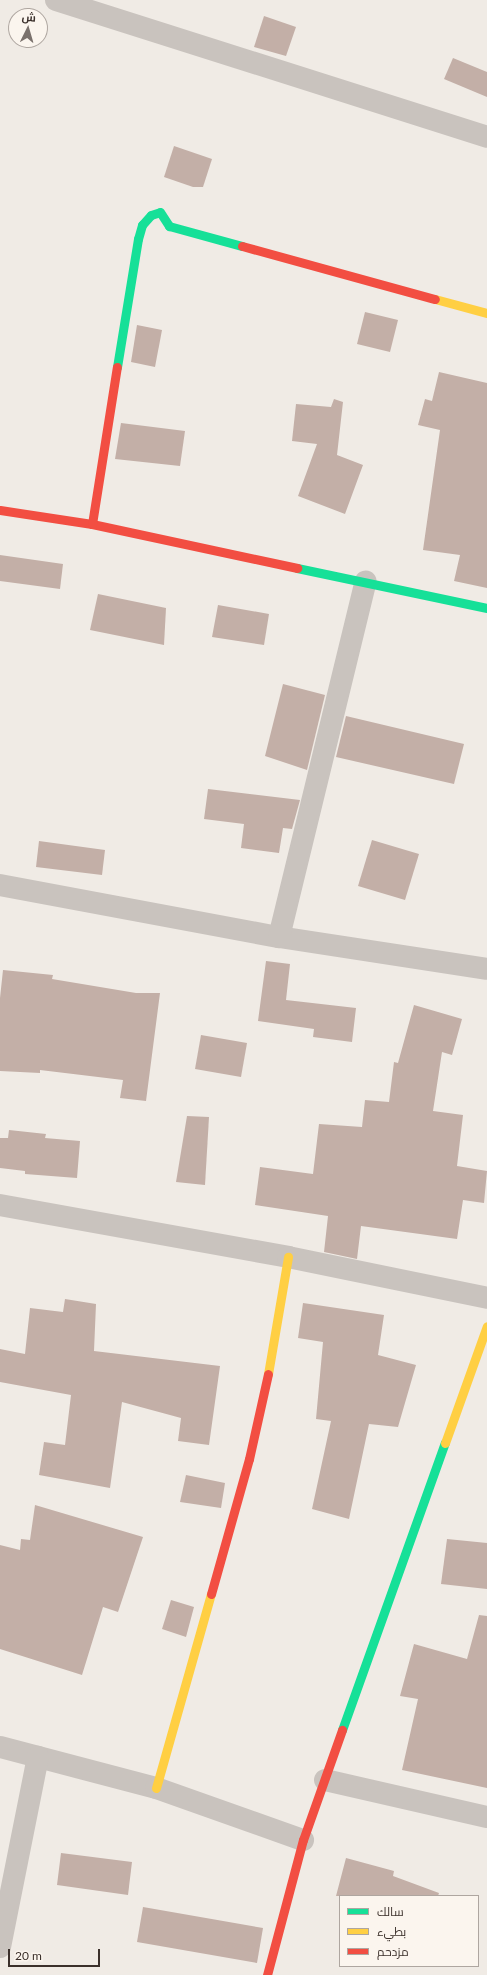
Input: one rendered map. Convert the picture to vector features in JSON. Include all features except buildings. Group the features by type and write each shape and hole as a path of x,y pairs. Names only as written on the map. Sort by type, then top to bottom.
{"street":[{"path":"56,0 487,137"},
{"path":"92,524 138,239 142,225 151,215 160,212 169,226 487,313"},
{"path":"0,510 92,524 366,581 487,608"},
{"path":"279,937 366,581"},
{"path":"0,885 279,937 487,969"},
{"path":"0,1204 288,1257 487,1298"},
{"path":"156,1788 249,1459 270,1358 288,1257"},
{"path":"267,1975 303,1840 487,1326"},
{"path":"0,1747 156,1788 303,1840"},
{"path":"0,1947 38,1757"},
{"path":"325,1780 487,1817"}],"traffic: fast":[{"path":"117,367 138,239 142,225 151,215 160,212 169,226 242,246"},
{"path":"297,568 487,608"},
{"path":"342,1730 445,1443"}],"traffic: slow":[{"path":"435,299 487,313"},
{"path":"268,1374 288,1257"},
{"path":"445,1443 487,1326"},
{"path":"156,1788 211,1594"}],"traffic: jam":[{"path":"242,246 435,299"},
{"path":"92,524 117,367"},
{"path":"0,510 92,524 297,568"},
{"path":"211,1594 249,1459 268,1374"},
{"path":"267,1975 303,1840 342,1730"}]}
